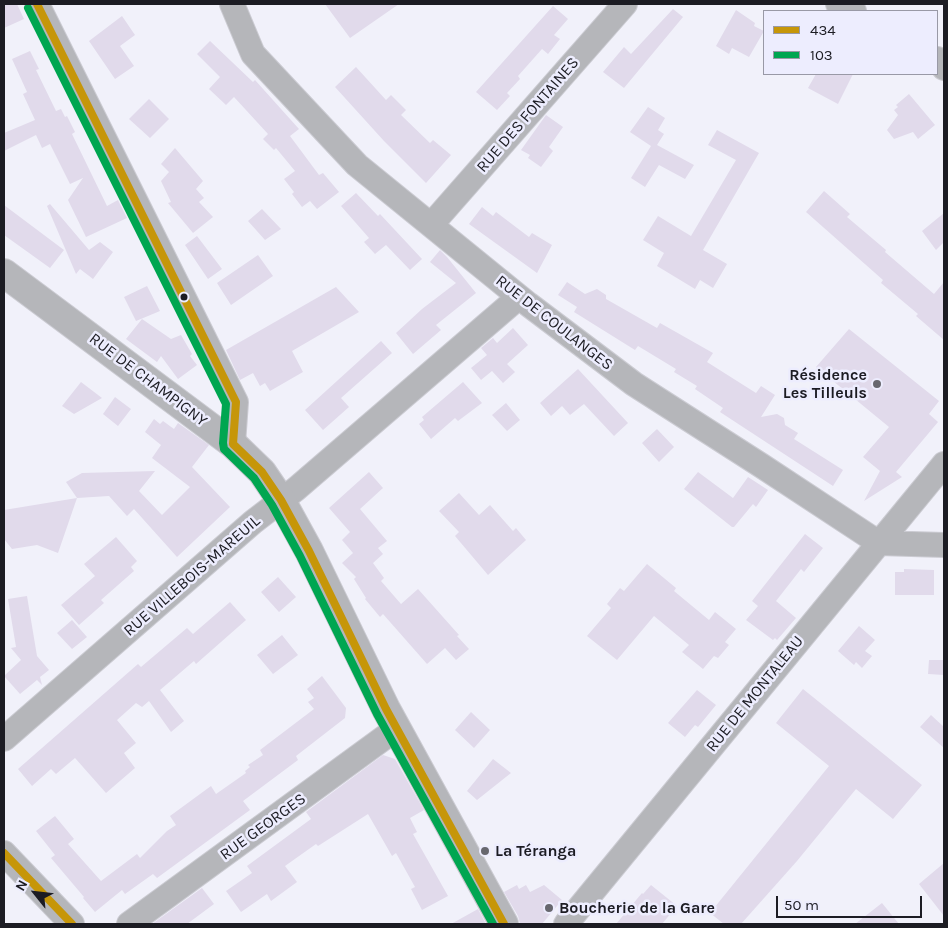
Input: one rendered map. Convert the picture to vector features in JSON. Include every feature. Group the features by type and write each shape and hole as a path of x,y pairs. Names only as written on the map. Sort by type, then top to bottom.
{"street":[{"path":"37,4 236,402 234,444"},
{"name":"RUE DE COULANGES","path":"232,4 253,54 357,165 519,297 634,384 879,543"},
{"name":"RUE DES FONTAINES","path":"431,226 625,4"},
{"path":"838,4 852,10"},
{"name":"RUE DE CHAMPIGNY","path":"4,273 234,444 262,472 281,500 309,551 396,729 504,924"},
{"name":"RUE VILLEBOIS-MAREUIL","path":"4,740 253,522 304,483 519,297"},
{"name":"RUE DE MONTALEAU","path":"566,924 944,464"},
{"path":"879,543 944,545"},
{"name":"RUE GEORGES","path":"129,924 396,729"},
{"path":"4,853 72,924"}],"building":[{"path":"4,4 17,4 24,19 4,28"},
{"path":"325,4 399,4 350,38"},
{"path":"553,6 568,19 554,35 560,39 548,54 542,49 518,76 520,79 507,93 510,96 497,110 476,92"},
{"path":"673,9 683,17 624,88 603,72 624,47 631,54"},
{"path":"736,10 755,23 754,26 763,30 749,57 732,48 729,54 716,46"},
{"path":"122,16 135,35 120,46 134,66 115,79 89,41"},
{"path":"210,41 253,82 255,80 299,129 290,136 319,175 323,173 339,192 317,209 310,201 302,207 292,194 294,192 284,179 295,171 276,148 274,150 263,139 268,134 234,97 226,105 209,89 220,77 197,54"},
{"path":"30,51 39,69 36,70 56,111 61,109 75,132 72,134 107,206 118,200 127,218 86,237 68,200 83,178 70,184 50,144 42,148 36,135 4,151 4,133 35,120 23,94 27,92 12,59"},
{"path":"356,67 386,100 391,95 406,110 401,115 430,143 433,140 451,155 426,183 384,141 335,87"},
{"path":"815,75 852,75 838,104 808,88"},
{"path":"909,94 935,125 918,139 913,132 894,139 887,130 898,115 894,110 898,107 896,105"},
{"path":"149,99 169,119 150,138 129,119"},
{"path":"648,107 665,118 658,130 664,134 657,145 694,165 685,179 659,165 645,187 631,178 651,146 630,132"},
{"path":"546,115 563,127 549,147 553,151 541,167 528,158 530,155 521,150"},
{"path":"717,130 759,153 703,250 727,264 713,288 700,280 695,289 657,266 664,253 643,240 658,216 691,236 736,160 708,145"},
{"path":"175,148 203,181 196,189 204,198 199,202 213,217 193,233 168,203 171,202 161,181 169,172 161,164"},
{"path":"824,191 850,214 847,217 934,294 944,282 944,340 916,316 918,314 881,283 883,280 806,212"},
{"path":"356,193 378,216 380,214 422,259 410,270 386,245 375,254 364,242 369,238 341,206"},
{"path":"50,204 89,250 100,242 113,252 93,279 80,269 76,274 47,206"},
{"path":"4,205 64,250 50,268 4,235"},
{"path":"482,207 493,216 496,212 529,237 532,233 552,245 537,273 469,224"},
{"path":"262,209 281,229 265,240 248,221"},
{"path":"944,213 944,242 936,250 922,231"},
{"path":"197,236 222,269 208,279 185,245"},
{"path":"440,250 476,293 436,325 441,330 413,354 396,333 422,309 456,283 430,262"},
{"path":"258,255 273,276 231,305 217,283"},
{"path":"567,282 585,294 597,289 606,295 606,299 657,328 660,323 713,353 707,362 756,393 761,386 775,395 761,417 777,414 784,418 785,425 798,433 794,439 843,470 833,486 720,412 723,408 695,389 697,386 674,372 676,369 638,346 635,350 574,312 577,307 558,295"},
{"path":"147,286 160,311 136,321 124,297"},
{"path":"336,287 359,312 292,351 303,372 270,391 265,383 260,386 253,373 240,380 226,350"},
{"path":"142,319 171,339 181,335 192,354 190,356 197,365 178,379 161,356 157,362 126,339"},
{"path":"513,328 528,345 507,364 515,372 503,383 492,371 481,380 471,368 487,355 481,348 493,338 497,343"},
{"name":"Résidence Les Tilleuls","path":"849,329 939,401 929,414 938,422 896,472 902,477 864,501 880,471 863,457 889,427 816,367"},
{"path":"381,341 392,353 341,398 349,407 323,430 305,410"},
{"path":"578,369 628,423 614,436 584,404 570,415 562,406 551,416 540,403"},
{"path":"81,382 102,398 74,414 62,406"},
{"path":"463,382 482,403 458,421 455,418 431,439 419,424 424,420 422,417"},
{"path":"115,397 131,409 118,426 103,414"},
{"path":"506,403 520,420 507,431 492,415"},
{"path":"154,419 160,424 163,421 174,429 178,423 209,445 192,467 230,507 177,557 134,509 127,516 109,496 77,498 66,482 82,473 155,471 139,491 162,515 190,487 152,458 161,445 145,432"},
{"path":"657,429 674,447 659,462 642,443"},
{"path":"369,472 383,488 360,509 387,541 378,548 383,554 373,563 384,578 381,581 401,604 418,589 469,649 456,660 445,648 427,664 383,614 380,617 365,599 354,579 356,577 342,563 353,553 342,540 350,532 329,508"},
{"path":"698,472 733,498 748,477 768,490 756,507 753,504 732,527 684,489"},
{"path":"459,493 479,515 490,505 513,531 516,528 526,540 488,575 455,536 459,532 439,511"},
{"path":"77,498 58,553 37,545 12,549 4,539 4,510"},
{"path":"805,534 823,548 804,572 801,569 776,601 796,618 777,640 775,638 773,640 746,620 758,606 752,601"},
{"path":"116,537 137,561 131,567 134,571 101,600 104,603 79,625 61,605 95,576 84,564"},
{"path":"647,564 676,588 674,591 709,620 715,612 736,629 725,642 729,645 718,658 714,656 703,669 682,652 689,645 654,616 617,660 587,636 611,608 607,604 620,588 624,591"},
{"path":"904,569 934,570 934,595 895,595 895,572 904,572"},
{"path":"278,577 296,597 279,612 261,592"},
{"path":"27,596 37,656 49,670 40,677 42,685 37,680 20,694 4,676 21,660 11,648 16,647 8,599"},
{"path":"230,602 246,620 196,664 194,661 160,690 184,721 171,732 149,701 142,707 136,703 117,720 136,743 124,753 135,768 106,793 75,758 56,774 51,769 32,786 18,769 138,664 141,667 187,628 193,634"},
{"path":"72,620 87,637 72,649 57,633"},
{"path":"859,626 875,640 865,651 872,656 862,668 856,662 854,665 838,651"},
{"path":"282,635 298,655 273,674 257,655"},
{"path":"929,660 944,660 944,675 928,674"},
{"path":"322,676 346,708 345,718 296,756 298,760 243,801 250,810 157,878 153,874 125,894 122,890 95,912 51,858 55,855 36,831 55,816 74,839 68,844 101,881 137,854 140,858 167,831 176,825 170,816 211,786 216,794 246,773 245,771 250,767 248,765 263,755 260,750 314,709 308,702 314,698 307,689"},
{"path":"803,689 922,785 893,819 856,789 797,861 741,924 724,924 710,913 829,766 776,723"},
{"path":"697,690 716,705 698,727 695,725 685,737 668,723"},
{"path":"471,712 490,730 474,748 455,730"},
{"path":"931,715 944,727 944,748 920,727"},
{"path":"383,755 395,759 424,810 410,818 417,832 413,834 448,896 422,910 411,889 415,887 396,853 392,856 368,814 318,846 316,844 285,866 297,882 271,901 267,894 241,912 226,891 252,873 247,866 311,819 306,812"},
{"path":"493,759 511,773 477,800 467,791"},
{"path":"944,863 944,916 919,884"},
{"path":"517,885 519,889 526,885 530,892 544,885 562,900 542,924 520,924 518,916 504,892"},
{"path":"651,885 677,906 662,924 616,924 642,893"},
{"path":"202,888 214,904 187,924 152,924"},
{"path":"882,903 899,924 855,924"},
{"path":"478,909 486,924 451,924"}],"transit line":[{"name":"434","path":"37,4 236,402 233,444 262,472 281,500 309,551 386,709 504,924"},
{"name":"103","path":"28,8 226,404 224,449 254,478 272,505 300,556 377,714 493,924"},
{"name":"434","path":"4,853 72,924"}],"place":[{"name":"Résidence Les Tilleuls","path":"877,384"},
{"name":"La Téranga","path":"485,851"},
{"name":"Boucherie de la Gare","path":"549,908"}]}
